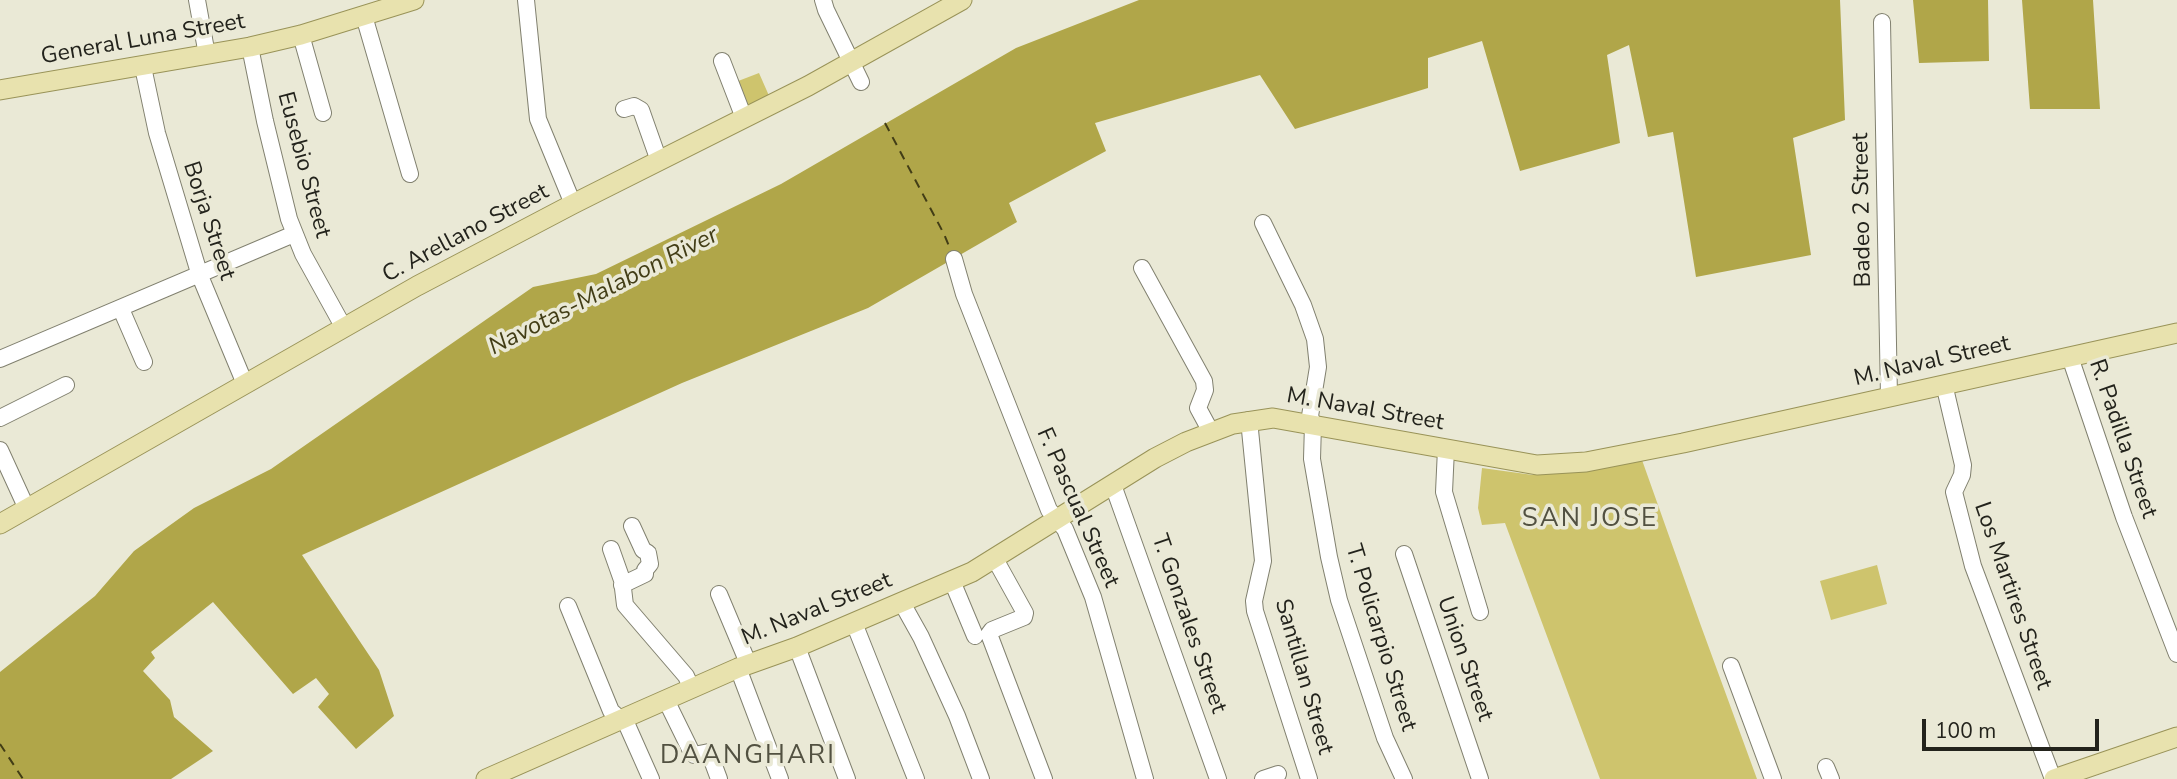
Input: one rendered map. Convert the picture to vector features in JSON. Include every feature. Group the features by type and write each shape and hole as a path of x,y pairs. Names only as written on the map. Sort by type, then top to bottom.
{"main road":[{"name":"General Luna Street","path":"0,90 250,47 300,36 414,0"},
{"name":"C. Arellano Street","path":"0,524 417,286 850,63 962,0"},
{"name":"M. Naval Street","path":"486,779 743,665 797,647 952,581 995,559 1179,445 1249,420 1273,418 1313,424 1537,464 1586,461 1684,443 2177,334"},
{"path":"2053,779 2177,737"}],"street":[{"path":"197,0 207,55"},
{"path":"526,0 538,119 573,204"},
{"path":"823,0 861,82"},
{"path":"364,16 410,174"},
{"name":"Badeo 2 Street","path":"1882,22 1889,397"},
{"path":"300,36 323,113"},
{"name":"Eusebio Street","path":"250,47 273,156 295,234 344,328"},
{"path":"722,61 744,118"},
{"name":"Borja Street","path":"143,66 157,133 200,276 245,384"},
{"path":"625,109 634,106 641,110 659,161"},
{"name":"T. Policarpio Street","path":"1263,223 1303,305 1315,339 1318,367 1310,416 1313,424 1312,460 1329,557 1339,600 1385,738 1404,779"},
{"path":"0,359 295,234"},
{"name":"F. Pascual Street","path":"954,259 964,294 1049,510 1065,529 1093,597 1145,779"},
{"path":"1142,268 1204,381 1205,390 1198,408 1211,432"},
{"path":"121,309 144,362"},
{"name":"R. Padilla Street","path":"2070,357 2124,517 2177,654"},
{"name":"Los Martires Street","path":"1944,384 1963,464 1962,475 1954,492 1973,566 2053,779"},
{"path":"0,418 66,385"},
{"name":"Santillan Street","path":"1249,420 1262,561 1254,601 1309,779"},
{"path":"1446,449 1444,492 1480,611"},
{"path":"0,450 27,509"},
{"name":"T. Gonzales Street","path":"1113,485 1218,779"},
{"path":"622,584 645,574 650,565 648,553 643,550 632,526"},
{"path":"611,549 622,584 625,605 686,676 692,689"},
{"name":"Union Street","path":"1404,554 1480,779"},
{"path":"995,559 1025,613 1024,617 989,634 1044,779"},
{"path":"952,581 975,636"},
{"path":"719,594 780,779"},
{"path":"902,603 921,637 957,716 981,779"},
{"path":"568,606 611,710 626,725 651,779"},
{"path":"854,623 916,779"},
{"path":"797,647 847,779"},
{"path":"1731,666 1773,779"},
{"path":"666,700 692,753 694,755 709,752 719,779"}],"shaded area":[{"path":"759,73 770,98 745,110 733,83"},
{"path":"1642,460 1757,779 1600,779 1505,523 1482,525 1478,508 1482,468 1533,475"},
{"path":"1877,565 1887,604 1831,620 1820,581"}],"water":[{"name":"Navotas-Malabon River","path":"1139,0 1840,0 1845,120 1793,138 1811,255 1696,277 1673,132 1648,137 1629,45 1607,55 1620,143 1520,171 1482,41 1428,58 1428,88 1295,129 1260,75 1095,123 1106,151 1009,203 1017,222 868,308 682,383 302,555 379,670 394,716 356,749 318,707 329,694 316,678 293,694 213,602 151,652 155,658 143,671 170,700 174,717 213,751 171,779 0,779 0,672 95,596 134,551 194,508 271,469 533,287 596,274 781,184 1016,48"},
{"path":"1913,0 1988,0 1989,61 1919,63"},
{"path":"2022,0 2093,0 2100,109 2030,109"}],"ferry route":[{"path":"885,123 951,251"},
{"path":"0,744 23,779"}],"district":[{"name":"SAN JOSE","path":"1590,520"},
{"name":"DAANGHARI","path":"748,757"}]}
